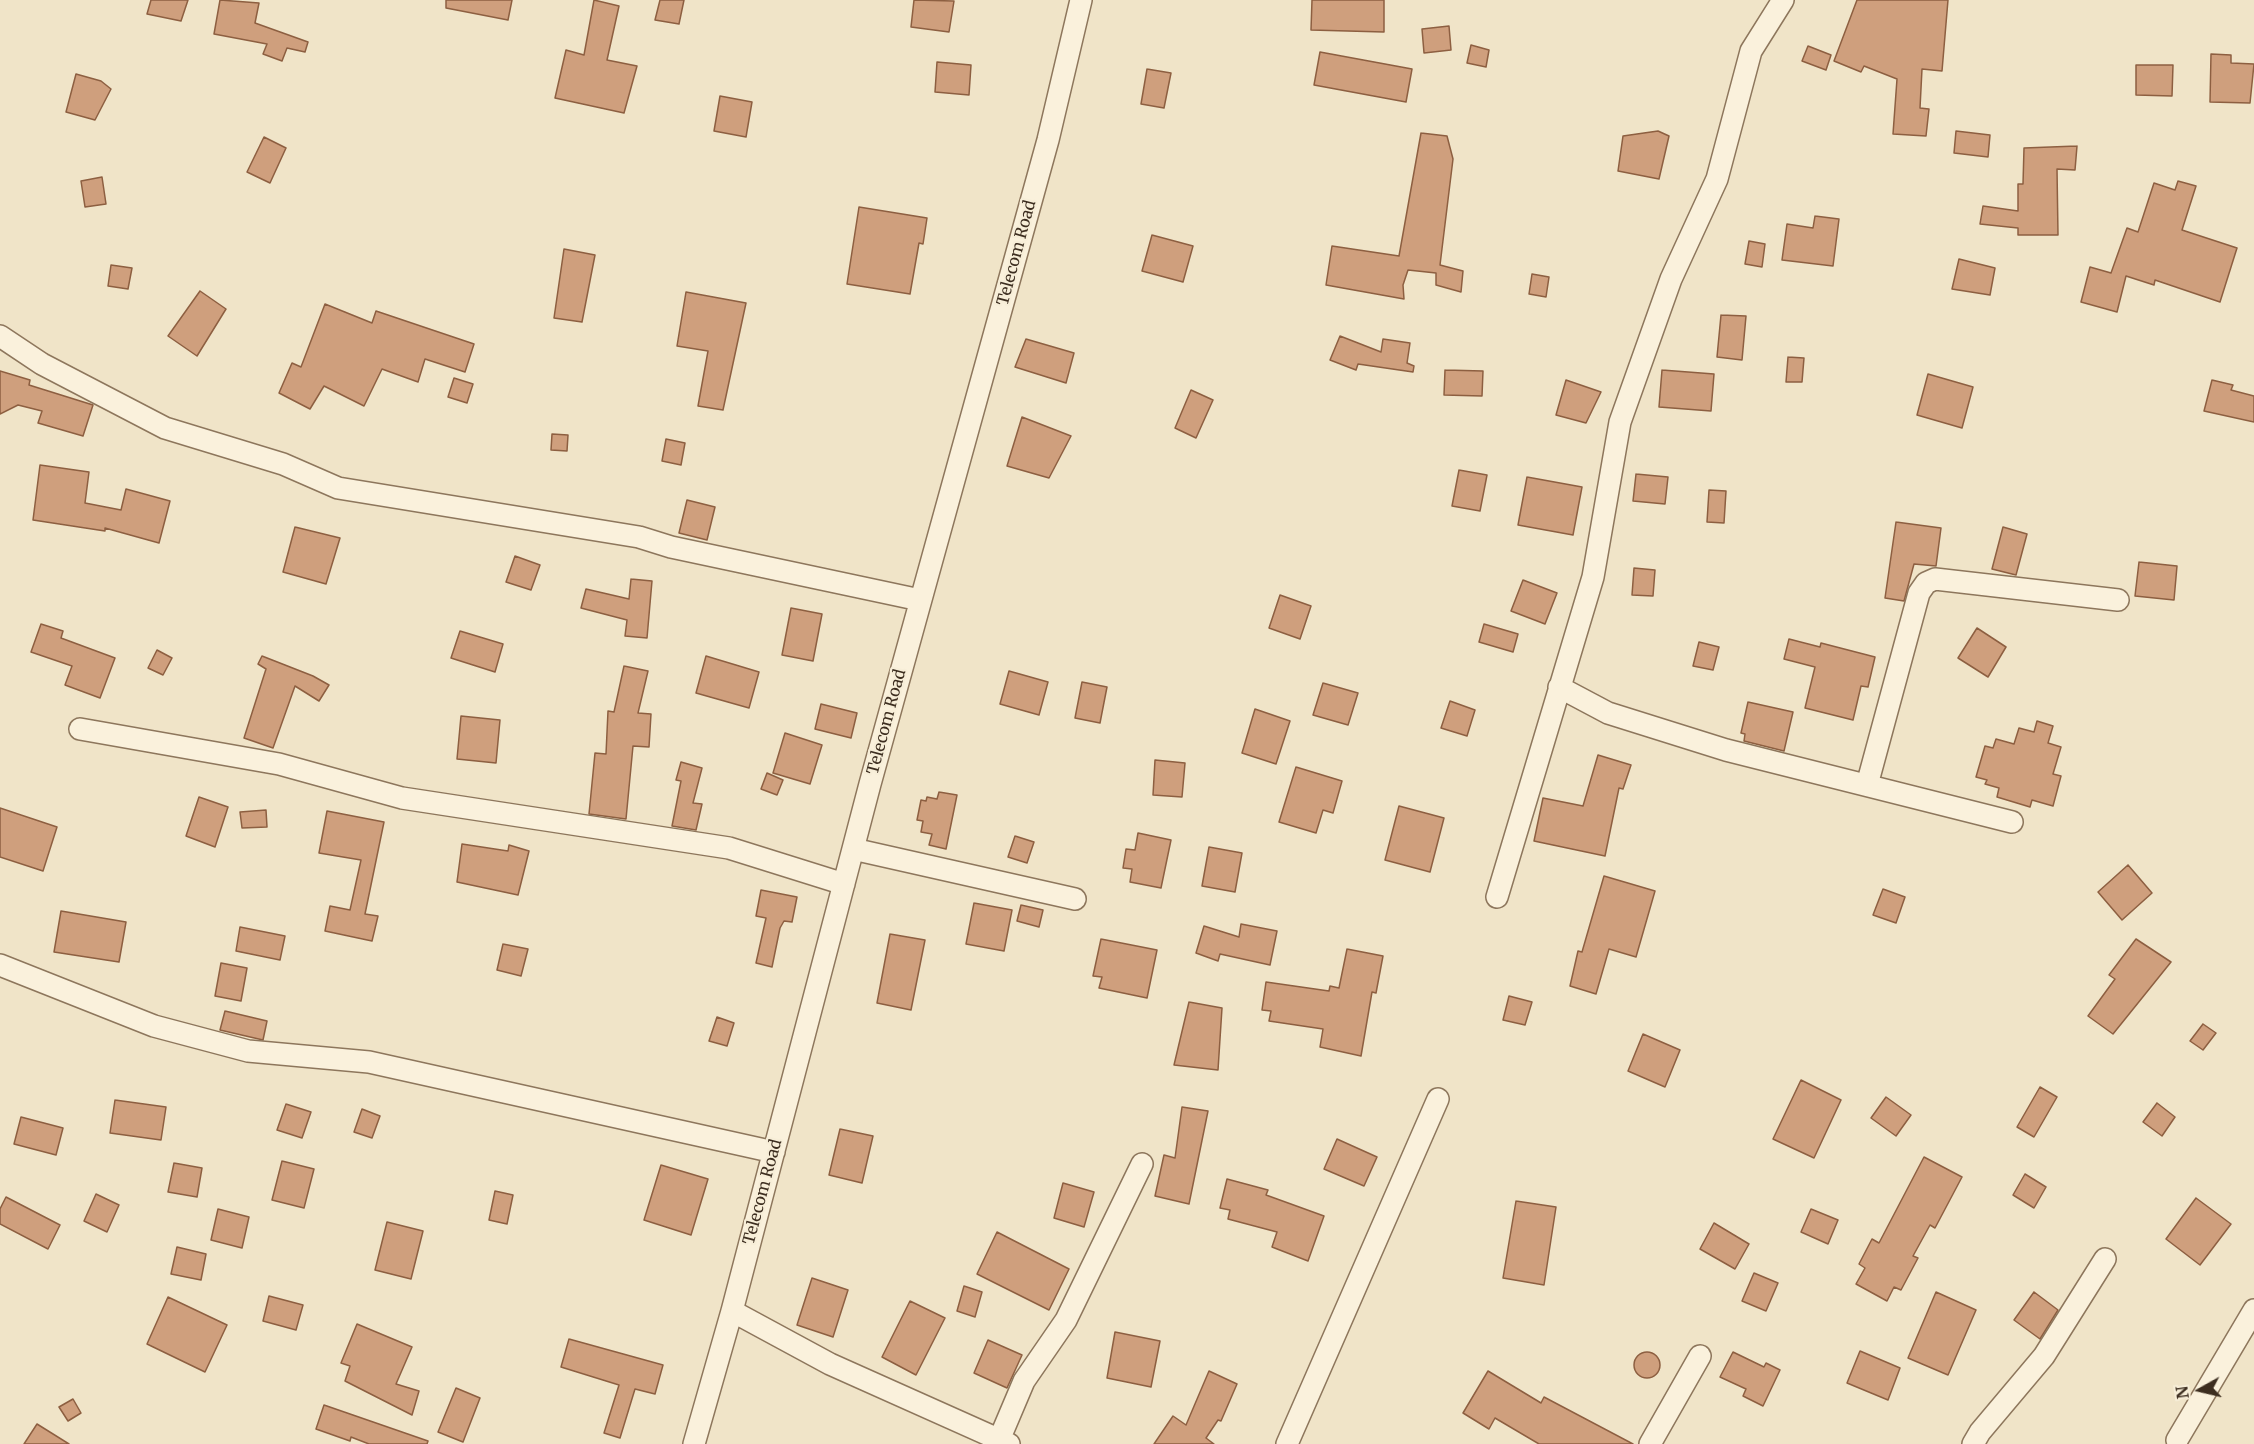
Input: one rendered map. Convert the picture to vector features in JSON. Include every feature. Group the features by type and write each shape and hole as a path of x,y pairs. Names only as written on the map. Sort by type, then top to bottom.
{"street":[{"name":"Telecom Road","path":"694,1444 732,1311 920,600 1048,140 1081,0"},
{"path":"1497,897 1593,577 1620,422 1671,279 1717,178 1751,51 1783,0"},
{"path":"0,336 42,364 165,428 283,464 338,488 639,537 671,547 920,600"},
{"path":"1867,786 1920,593 1926,583 1935,579 2118,600"},
{"path":"1559,687 1608,713 1726,750 2012,822"},
{"path":"80,729 279,764 402,798 729,848 844,884"},
{"path":"853,849 1075,899"},
{"path":"0,965 154,1026 248,1051 369,1062 774,1152"},
{"path":"1287,1444 1438,1099"},
{"path":"732,1311 830,1364 1004,1442 1024,1381 1066,1320 1142,1164"},
{"path":"1973,1444 1980,1432 2044,1356 2105,1259"},
{"path":"2176,1440 2254,1310"},
{"path":"1650,1444 1700,1356"}],"building":[{"path":"151,0 188,0 181,21 147,14"},
{"path":"220,0 259,3 255,23 308,42 305,52 287,48 282,61 263,54 267,44 214,34"},
{"path":"446,0 512,0 508,20 446,8"},
{"path":"594,0 619,6 607,60 637,66 624,113 555,98 566,50 584,55"},
{"path":"660,0 684,0 679,24 655,20"},
{"path":"914,0 954,1 949,32 911,27"},
{"path":"1312,0 1384,0 1384,32 1311,30"},
{"path":"1857,0 1948,0 1942,71 1922,69 1920,108 1929,109 1926,136 1893,134 1897,79 1864,66 1861,72 1834,61"},
{"path":"1449,26 1451,50 1424,53 1422,29"},
{"path":"1471,45 1489,50 1486,67 1467,63"},
{"path":"1808,46 1831,55 1826,70 1802,61"},
{"path":"1320,52 1412,69 1406,102 1314,85"},
{"path":"2211,54 2231,55 2231,63 2254,64 2250,103 2210,102"},
{"path":"937,62 971,65 969,95 935,92"},
{"path":"2136,65 2173,65 2172,96 2136,95"},
{"path":"1147,69 1171,73 1164,108 1141,104"},
{"path":"76,74 101,81 111,89 95,120 66,112"},
{"path":"720,96 752,102 746,137 714,131"},
{"path":"1658,131 1669,136 1659,179 1618,171 1623,136"},
{"path":"1956,131 1990,135 1988,157 1954,153"},
{"path":"1421,133 1447,136 1453,159 1440,265 1463,271 1461,292 1436,285 1436,273 1408,270 1403,285 1404,299 1326,285 1332,246 1399,256"},
{"path":"264,137 286,148 270,183 247,172"},
{"path":"2077,146 2075,170 2057,169 2058,235 2018,235 2018,228 1980,224 1983,206 2018,211 2018,184 2023,184 2024,148"},
{"path":"102,177 106,204 85,207 81,181"},
{"path":"2178,181 2196,186 2182,230 2237,248 2220,302 2155,280 2154,285 2126,276 2117,312 2081,302 2090,267 2111,273 2127,228 2138,232 2154,183 2175,190"},
{"path":"859,207 927,218 923,244 919,243 910,294 847,284"},
{"path":"1815,216 1839,219 1833,266 1782,260 1787,224 1813,228"},
{"path":"1152,235 1193,246 1183,282 1142,271"},
{"path":"1749,241 1765,244 1762,267 1745,264"},
{"path":"564,249 595,255 582,322 554,318"},
{"path":"1959,259 1995,268 1990,295 1952,289"},
{"path":"111,265 132,268 128,289 108,286"},
{"path":"1532,274 1549,277 1546,297 1529,294"},
{"path":"200,291 226,309 197,356 168,336"},
{"path":"686,292 746,303 723,410 698,406 708,351 677,346"},
{"path":"325,304 372,323 376,311 474,344 465,372 425,359 418,382 382,369 364,406 324,386 310,409 279,393 292,363 301,367"},
{"path":"1721,315 1746,316 1742,360 1717,357"},
{"path":"1340,336 1381,352 1383,339 1410,343 1407,363 1414,366 1413,372 1358,364 1356,370 1330,360"},
{"path":"1026,339 1074,353 1066,383 1015,367"},
{"path":"1788,357 1804,358 1802,382 1786,382"},
{"path":"1445,370 1483,371 1482,396 1444,395"},
{"path":"1662,370 1714,374 1711,411 1659,407"},
{"path":"0,371 30,380 29,385 93,405 83,436 38,423 42,411 18,405 0,414"},
{"path":"1928,374 1973,387 1962,428 1917,415"},
{"path":"454,378 473,384 467,403 448,397"},
{"path":"1566,380 1601,392 1586,423 1556,415"},
{"path":"2212,380 2233,385 2231,390 2254,396 2254,422 2204,411"},
{"path":"1191,390 1213,400 1196,438 1175,428"},
{"path":"1022,417 1071,436 1049,478 1007,466"},
{"path":"552,434 568,435 567,451 551,450"},
{"path":"666,439 685,443 681,465 662,461"},
{"path":"40,465 89,472 85,503 121,510 126,489 170,501 159,543 105,528 105,531 33,520"},
{"path":"1459,470 1487,475 1480,511 1452,506"},
{"path":"1636,474 1668,477 1665,504 1633,501"},
{"path":"1527,477 1582,487 1573,535 1518,525"},
{"path":"1709,490 1726,491 1724,523 1707,522"},
{"path":"687,500 715,507 707,540 679,533"},
{"path":"1896,522 1941,528 1936,566 1914,564 1904,601 1885,598"},
{"path":"295,527 340,538 326,584 283,572"},
{"path":"2003,527 2027,534 2016,575 1992,569"},
{"path":"515,556 540,565 531,590 506,582"},
{"path":"2139,562 2177,566 2174,600 2135,596"},
{"path":"1634,568 1655,570 1653,596 1632,595"},
{"path":"631,579 652,581 647,638 625,636 627,620 581,608 586,589 629,599"},
{"path":"1523,580 1557,593 1545,624 1511,611"},
{"path":"1280,595 1311,606 1300,639 1269,628"},
{"path":"791,608 822,614 813,661 782,655"},
{"path":"41,624 63,631 61,638 115,658 100,698 65,685 72,666 31,652"},
{"path":"1484,624 1518,634 1513,652 1479,642"},
{"path":"1977,628 2006,647 1988,677 1958,658"},
{"path":"460,631 503,644 495,672 451,658"},
{"path":"1789,639 1820,647 1821,643 1875,657 1868,687 1861,686 1853,720 1805,708 1815,667 1784,659"},
{"path":"1699,642 1719,647 1713,670 1693,666"},
{"path":"157,650 172,658 163,675 148,668"},
{"path":"262,656 313,676 329,685 319,701 295,686 273,748 244,738 266,669 258,664"},
{"path":"706,656 759,672 749,708 696,693"},
{"path":"624,666 648,671 638,713 651,714 649,747 633,746 626,819 589,814 595,753 606,754 608,711 614,712"},
{"path":"1009,671 1048,682 1039,715 1000,704"},
{"path":"1082,682 1107,687 1100,723 1075,718"},
{"path":"1323,683 1358,693 1348,725 1313,715"},
{"path":"1450,701 1475,710 1467,736 1441,728"},
{"path":"1748,702 1793,712 1784,751 1744,741 1745,734 1741,733"},
{"path":"821,704 857,713 851,738 815,729"},
{"path":"1255,709 1290,721 1276,764 1242,753"},
{"path":"461,716 500,720 496,763 457,759"},
{"path":"2037,721 2053,726 2048,743 2061,747 2053,774 2061,776 2053,806 2032,800 2030,807 1997,797 1999,788 1985,784 1987,780 1976,777 1985,746 1993,748 1996,739 2014,744 2019,728 2034,732"},
{"path":"785,733 822,745 810,784 773,773"},
{"path":"1598,755 1631,765 1623,789 1619,788 1605,856 1534,841 1543,798 1583,806"},
{"path":"1155,760 1185,763 1182,797 1153,795"},
{"path":"681,762 702,768 693,803 702,804 696,830 672,826 681,781 676,780"},
{"path":"1296,767 1342,781 1333,813 1323,810 1316,833 1279,822"},
{"path":"767,773 783,780 777,795 761,789"},
{"path":"939,792 957,795 946,849 929,845 932,834 921,832 923,821 917,820 921,800 926,801 927,797 937,799"},
{"path":"199,797 228,807 215,847 186,836"},
{"path":"1399,806 1444,818 1430,872 1385,860"},
{"path":"0,808 57,827 43,871 0,857"},
{"path":"266,810 267,827 242,828 240,812"},
{"path":"327,811 384,822 365,914 378,916 372,941 325,931 330,906 350,910 361,860 319,853"},
{"path":"1138,833 1171,840 1161,888 1130,882 1132,869 1123,868 1126,849 1135,850"},
{"path":"1015,836 1034,842 1027,863 1008,857"},
{"path":"462,844 508,851 509,845 529,851 518,895 457,882"},
{"path":"1209,847 1242,853 1235,892 1202,886"},
{"path":"2128,865 2152,893 2122,920 2098,892"},
{"path":"1604,876 1655,891 1636,957 1609,949 1596,994 1570,986 1578,951 1582,952"},
{"path":"1883,889 1905,897 1896,923 1873,915"},
{"path":"761,890 797,897 792,922 784,921 780,928 772,967 756,963 766,918 756,916"},
{"path":"974,903 1012,910 1004,951 966,944"},
{"path":"1021,905 1043,910 1039,927 1017,921"},
{"path":"61,911 126,922 119,962 54,952"},
{"path":"1241,924 1277,931 1270,965 1220,954 1218,961 1196,953 1204,926 1239,937"},
{"path":"240,927 285,936 280,960 236,951"},
{"path":"890,934 925,940 911,1010 877,1003"},
{"path":"1101,939 1157,950 1147,998 1099,988 1102,977 1093,976"},
{"path":"2136,939 2171,962 2113,1034 2088,1016 2115,979 2109,975"},
{"path":"503,944 528,949 521,976 497,970"},
{"path":"1347,949 1383,956 1376,993 1372,992 1361,1056 1320,1047 1323,1029 1269,1021 1271,1011 1262,1010 1266,982 1329,991 1330,986 1339,988"},
{"path":"221,963 247,968 241,1001 215,996"},
{"path":"1509,996 1532,1002 1525,1025 1503,1020"},
{"path":"1189,1002 1222,1008 1218,1070 1174,1065"},
{"path":"225,1011 267,1021 263,1040 220,1030"},
{"path":"717,1017 734,1023 727,1046 709,1041"},
{"path":"2203,1024 2216,1033 2203,1050 2190,1041"},
{"path":"1643,1034 1680,1050 1665,1087 1628,1071"},
{"path":"1801,1080 1841,1100 1814,1158 1773,1139"},
{"path":"2040,1087 2057,1097 2034,1137 2017,1127"},
{"path":"1886,1097 1911,1115 1896,1136 1871,1118"},
{"path":"115,1100 166,1107 161,1140 110,1133"},
{"path":"2157,1103 2175,1117 2162,1136 2143,1122"},
{"path":"286,1104 311,1112 302,1138 277,1130"},
{"path":"1182,1107 1208,1111 1189,1204 1155,1196 1164,1155 1175,1158"},
{"path":"362,1109 380,1116 372,1138 354,1132"},
{"path":"21,1117 63,1128 56,1155 14,1144"},
{"path":"840,1129 873,1136 862,1183 829,1175"},
{"path":"1337,1139 1377,1157 1364,1186 1324,1169"},
{"path":"1924,1157 1962,1177 1935,1228 1930,1225 1913,1256 1918,1258 1901,1290 1894,1287 1887,1301 1856,1284 1865,1268 1859,1264 1872,1239 1879,1243"},
{"path":"282,1161 314,1169 304,1208 272,1200"},
{"path":"174,1163 202,1168 197,1197 168,1192"},
{"path":"661,1165 708,1179 691,1235 644,1220"},
{"path":"2025,1174 2046,1187 2034,1208 2013,1195"},
{"path":"1227,1179 1268,1190 1266,1195 1324,1216 1308,1261 1272,1247 1277,1232 1228,1219 1230,1210 1220,1208"},
{"path":"1063,1183 1094,1192 1084,1227 1054,1218"},
{"path":"495,1191 513,1195 507,1224 489,1220"},
{"path":"96,1194 119,1205 107,1232 84,1221"},
{"path":"6,1197 60,1225 48,1249 0,1224 0,1209"},
{"path":"2196,1198 2231,1224 2200,1265 2166,1239"},
{"path":"1516,1201 1556,1207 1544,1285 1503,1278"},
{"path":"218,1209 249,1217 242,1248 211,1240"},
{"path":"1811,1209 1838,1220 1828,1244 1801,1232"},
{"path":"387,1222 423,1231 411,1279 375,1270"},
{"path":"1714,1223 1749,1244 1735,1269 1700,1249"},
{"path":"997,1232 1069,1269 1049,1310 977,1274"},
{"path":"177,1247 206,1254 201,1280 171,1274"},
{"path":"1754,1273 1778,1283 1766,1311 1742,1301"},
{"path":"812,1278 848,1290 833,1337 797,1325"},
{"path":"964,1286 982,1292 975,1317 957,1311"},
{"path":"1936,1292 1976,1310 1948,1375 1908,1358"},
{"path":"2034,1292 2058,1310 2040,1339 2014,1320"},
{"path":"269,1296 303,1305 296,1330 263,1321"},
{"path":"168,1297 227,1325 205,1372 147,1344"},
{"path":"910,1301 945,1318 916,1375 882,1357"},
{"path":"357,1324 412,1347 396,1384 419,1391 412,1415 345,1381 350,1366 341,1363"},
{"path":"1115,1332 1160,1341 1151,1387 1107,1378"},
{"path":"569,1339 663,1365 655,1394 635,1389 620,1438 604,1433 619,1385 561,1367"},
{"path":"988,1340 1022,1355 1007,1388 974,1373"},
{"path":"1860,1351 1900,1368 1888,1400 1847,1383"},
{"path":"1647,1352 1657,1355 1660,1365 1657,1375 1647,1378 1637,1375 1634,1365 1637,1355"},
{"path":"1733,1352 1764,1367 1766,1363 1780,1370 1763,1406 1743,1396 1746,1389 1720,1377"},
{"path":"1209,1371 1237,1384 1221,1421 1218,1420 1206,1438 1214,1444 1154,1444 1173,1416 1186,1425"},
{"path":"1488,1371 1541,1403 1544,1397 1633,1444 1539,1444 1495,1418 1489,1429 1463,1413"},
{"path":"456,1388 480,1398 463,1442 438,1432"},
{"path":"73,1399 81,1413 68,1421 59,1407"},
{"path":"324,1405 428,1441 427,1444 369,1444 351,1437 350,1441 316,1429"},
{"path":"37,1424 69,1444 24,1444"}]}
